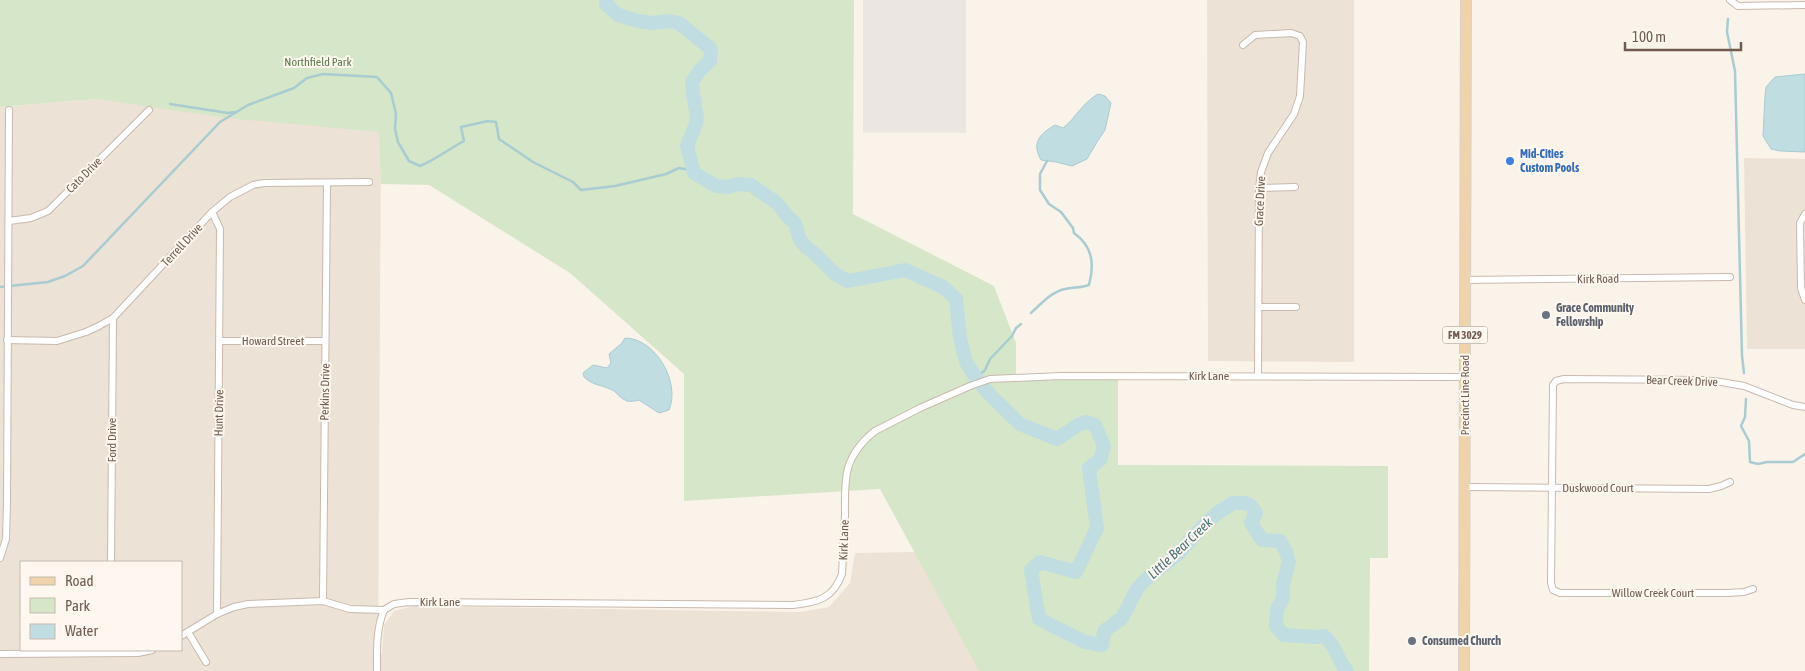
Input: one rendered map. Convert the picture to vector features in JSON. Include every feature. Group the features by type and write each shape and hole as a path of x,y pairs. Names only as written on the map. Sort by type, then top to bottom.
{"main road":[{"name":"Precinct Line Road","path":"1464,671 1466,0"}],"street":[{"path":"1730,0 1738,6 1805,5"},
{"name":"Grace Drive","path":"1243,44 1255,35 1291,34 1300,36 1303,42 1300,96 1294,114 1268,153 1261,172 1259,188 1258,376"},
{"path":"0,558 6,539 3,502 8,294 9,110"},
{"name":"Cato Drive","path":"9,221 31,218 48,211 149,110"},
{"path":"0,163 9,162"},
{"name":"Perkins Drive","path":"323,601 327,182"},
{"name":"Terrell Drive","path":"7,340 57,341 86,332 112,318 212,212 230,196 253,185 264,183 369,182"},
{"path":"1259,188 1294,187"},
{"name":"Hunt Drive","path":"212,212 220,229 217,614"},
{"path":"1805,214 1800,223 1801,288 1805,300"},
{"path":"0,268 8,267"},
{"name":"Kirk Road","path":"1465,280 1730,277"},
{"path":"1259,307 1296,307"},
{"name":"Ford Drive","path":"111,561 112,318"},
{"name":"Howard Street","path":"220,341 325,342"},
{"name":"Kirk Lane","path":"182,635 217,614 248,604 323,601 350,609 384,610 394,604 409,602 793,605 809,603 822,599 838,587 842,574 845,487 848,468 853,456 867,437 875,431 970,386 990,379 1061,376 1465,377"},
{"name":"Bear Creek Drive","path":"1552,488 1552,390 1556,381 1564,379 1703,380 1744,386 1793,405 1805,407"},
{"name":"Duskwood Court","path":"1465,487 1709,489 1730,482"},
{"name":"Willow Creek Court","path":"1552,488 1550,583 1553,590 1560,592 1728,593 1744,592 1753,589"},
{"path":"377,671 378,635 380,620 384,610"},
{"path":"188,632 206,662"},
{"path":"0,654 138,653 147,651"}],"shaded area":[{"path":"863,0 966,0 966,133 863,133"},
{"path":"1207,0 1354,0 1354,362 1208,361"},
{"path":"96,99 381,132 378,655 382,654 384,625 394,611 413,606 800,612 829,607 850,583 855,553 915,552 979,671 0,671 0,107"},
{"path":"1744,158 1805,159 1805,349 1747,349"}],"green space":[{"name":"Northfield Park","path":"0,0 854,0 853,214 994,286 1016,343 1016,380 1118,380 1118,465 1388,466 1388,558 1370,558 1369,671 979,671 880,489 684,501 684,374 570,273 429,185 381,184 379,132 226,118 96,99 0,107"}],"water":[{"path":"1805,74 1805,152 1771,149 1763,136 1766,87 1775,77"},
{"path":"1098,94 1105,96 1111,103 1105,130 1087,159 1072,166 1041,160 1038,154 1037,143 1041,135 1055,125 1063,128 1087,102"},
{"path":"625,338 636,340 646,345 663,364 671,387 672,399 669,410 659,413 639,400 627,401 614,391 591,382 584,377 583,373 593,365 607,368 611,363 609,354"}],"waterway":[{"name":"Little Bear Creek","path":"607,0 606,4 618,15 653,23 669,21 679,23 711,49 710,61 700,70 692,82 697,117 687,146 694,173 716,186 751,185 777,203 795,223 800,240 806,247 835,274 848,281 905,270 943,287 956,299 960,338 966,362 990,395 1020,424 1057,439 1086,422 1095,425 1104,446 1100,460 1089,468 1097,528 1076,572 1040,562 1031,570 1039,619 1085,642 1102,645 1104,631 1122,618 1137,589 1144,581 1179,553 1216,514 1233,503 1245,503 1251,506 1256,513 1251,523 1262,540 1280,541 1289,562 1283,584 1283,598 1277,609 1276,626 1284,635 1324,636 1347,671"},
{"path":"1728,19 1727,32 1735,71 1744,373"},
{"path":"0,287 48,282 65,276 83,266 220,122 248,105 294,88 307,78 323,74 377,77 391,93 396,114 395,129 398,142 409,161 420,166 464,141 461,127 488,121 496,122 499,139 533,162 573,182 581,190 615,186 666,174 679,168 690,170 694,173"},
{"path":"170,104 228,113 235,112"},
{"path":"1031,313 1055,293 1065,289 1089,285 1092,269 1092,262 1085,244 1074,233 1073,228 1061,212 1049,204 1040,190 1040,174 1047,161"},
{"path":"976,378 985,370 990,359 1021,324"},
{"path":"1746,399 1745,417 1741,426 1749,441 1750,462 1758,464 1793,462 1805,454"}],"place":[{"name":"Mid-Cities Custom Pools","path":"1510,161"},
{"name":"Grace Community Fellowship","path":"1546,315"},
{"name":"Consumed Church","path":"1412,641"}]}
